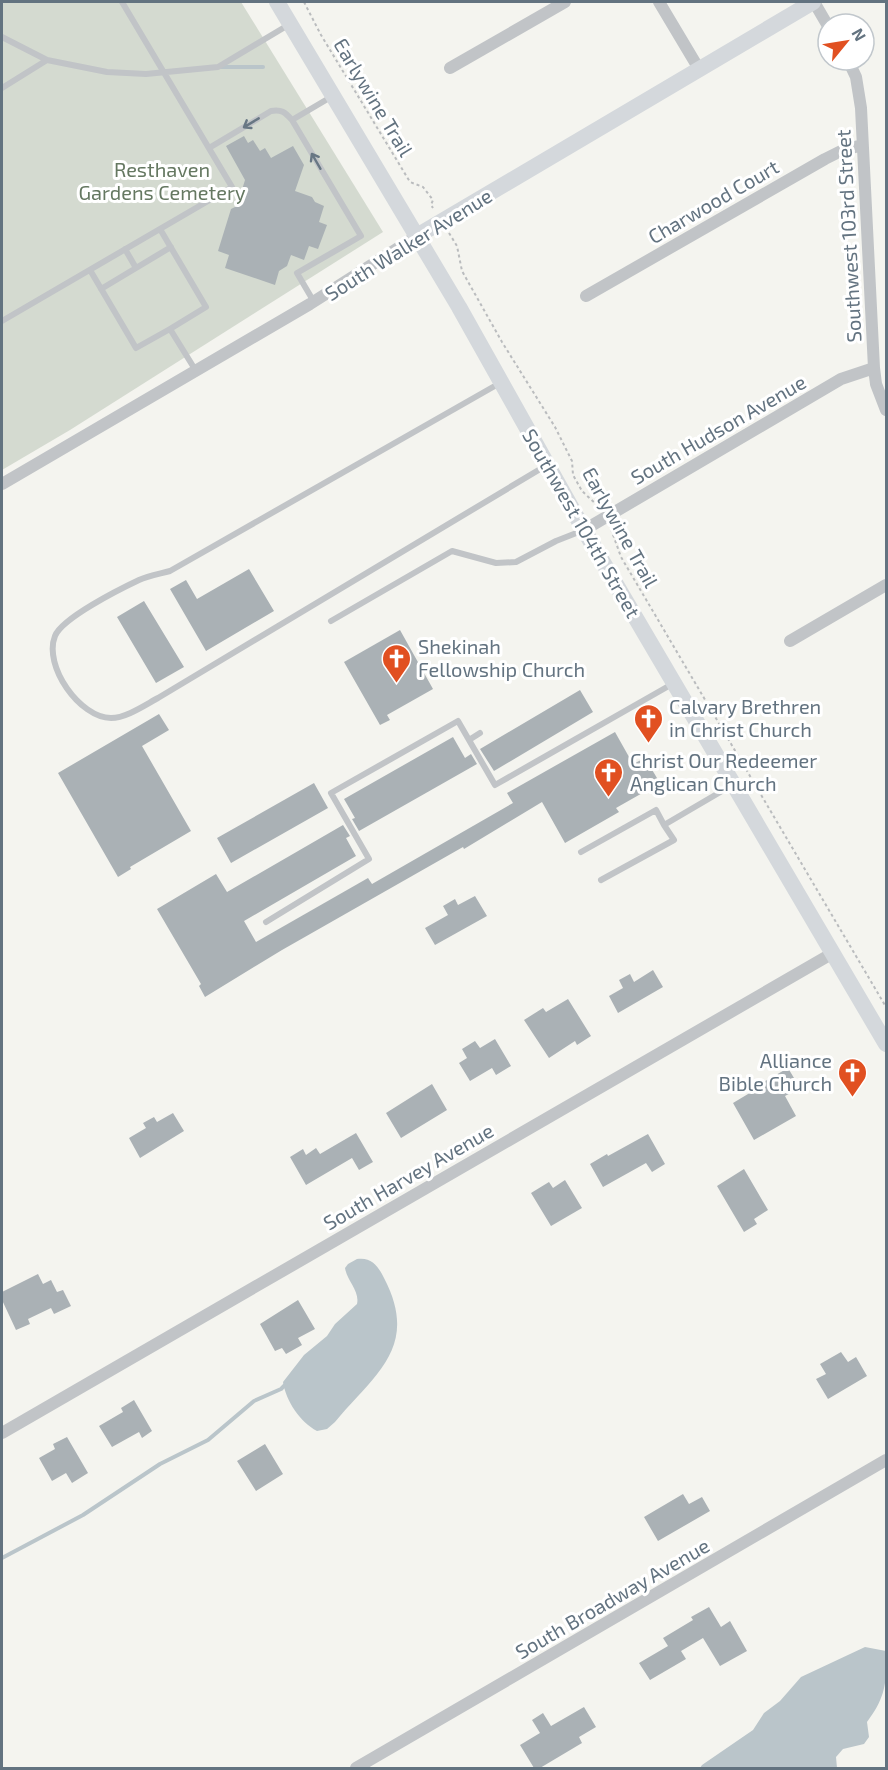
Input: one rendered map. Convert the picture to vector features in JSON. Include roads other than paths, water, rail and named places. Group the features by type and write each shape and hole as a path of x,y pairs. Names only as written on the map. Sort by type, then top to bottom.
{"main road":[{"name":"Southwest 104th Street","path":"277,2 417,236 584,530 886,1044"},
{"name":"South Walker Avenue","path":"417,236 814,2"}],"street":[{"path":"450,68 565,2"},
{"path":"659,2 699,69"},
{"name":"Southwest 103rd Street","path":"853,72 858,85 874,369 876,384 886,410"},
{"name":"Charwood Court","path":"586,296 825,159 841,151 862,145"},
{"name":"South Walker Avenue","path":"2,484 314,302 417,236"},
{"name":"South Hudson Avenue","path":"584,530 841,379 874,369"},
{"path":"790,641 886,585"},
{"name":"South Harvey Avenue","path":"2,1433 833,953"},
{"name":"South Broadway Avenue","path":"356,1768 886,1460"}],"lane":[{"path":"2,321 232,187 122,2"},
{"path":"2,37 47,60 107,72 146,74 218,67 290,23"},
{"path":"2,88 47,60"},
{"path":"292,120 334,95"},
{"path":"209,148 271,111 279,110 292,120 361,236 297,273 314,302"},
{"path":"90,270 136,348 206,308 160,229"},
{"path":"101,288 171,247"},
{"path":"125,249 136,268"},
{"path":"170,329 196,371"},
{"path":"501,382 170,571 139,580 70,618 55,635 52,653 56,669 68,689 88,711 111,718 126,714 158,698 548,465"},
{"path":"331,621 452,551 496,563 516,562 556,541 584,530"},
{"path":"266,922 369,859 332,794 458,721 495,785 675,683"},
{"path":"469,740 480,733"},
{"path":"664,825 734,784"},
{"path":"581,852 656,810 674,840 601,880"}],"waterway":[{"path":"221,67 263,67"},
{"path":"2,1558 83,1515 160,1464 208,1440 254,1401 281,1389 286,1384"}],"place":[{"name":"Shekinah Fellowship Church","path":"397,684"},
{"name":"Calvary Brethren in Christ Church","path":"648,744"},
{"name":"Christ Our Redeemer Anglican Church","path":"609,798"},
{"name":"Alliance Bible Church","path":"853,1098"}],"park label":[{"name":"Resthaven Gardens Cemetery","path":"162,180"}]}
